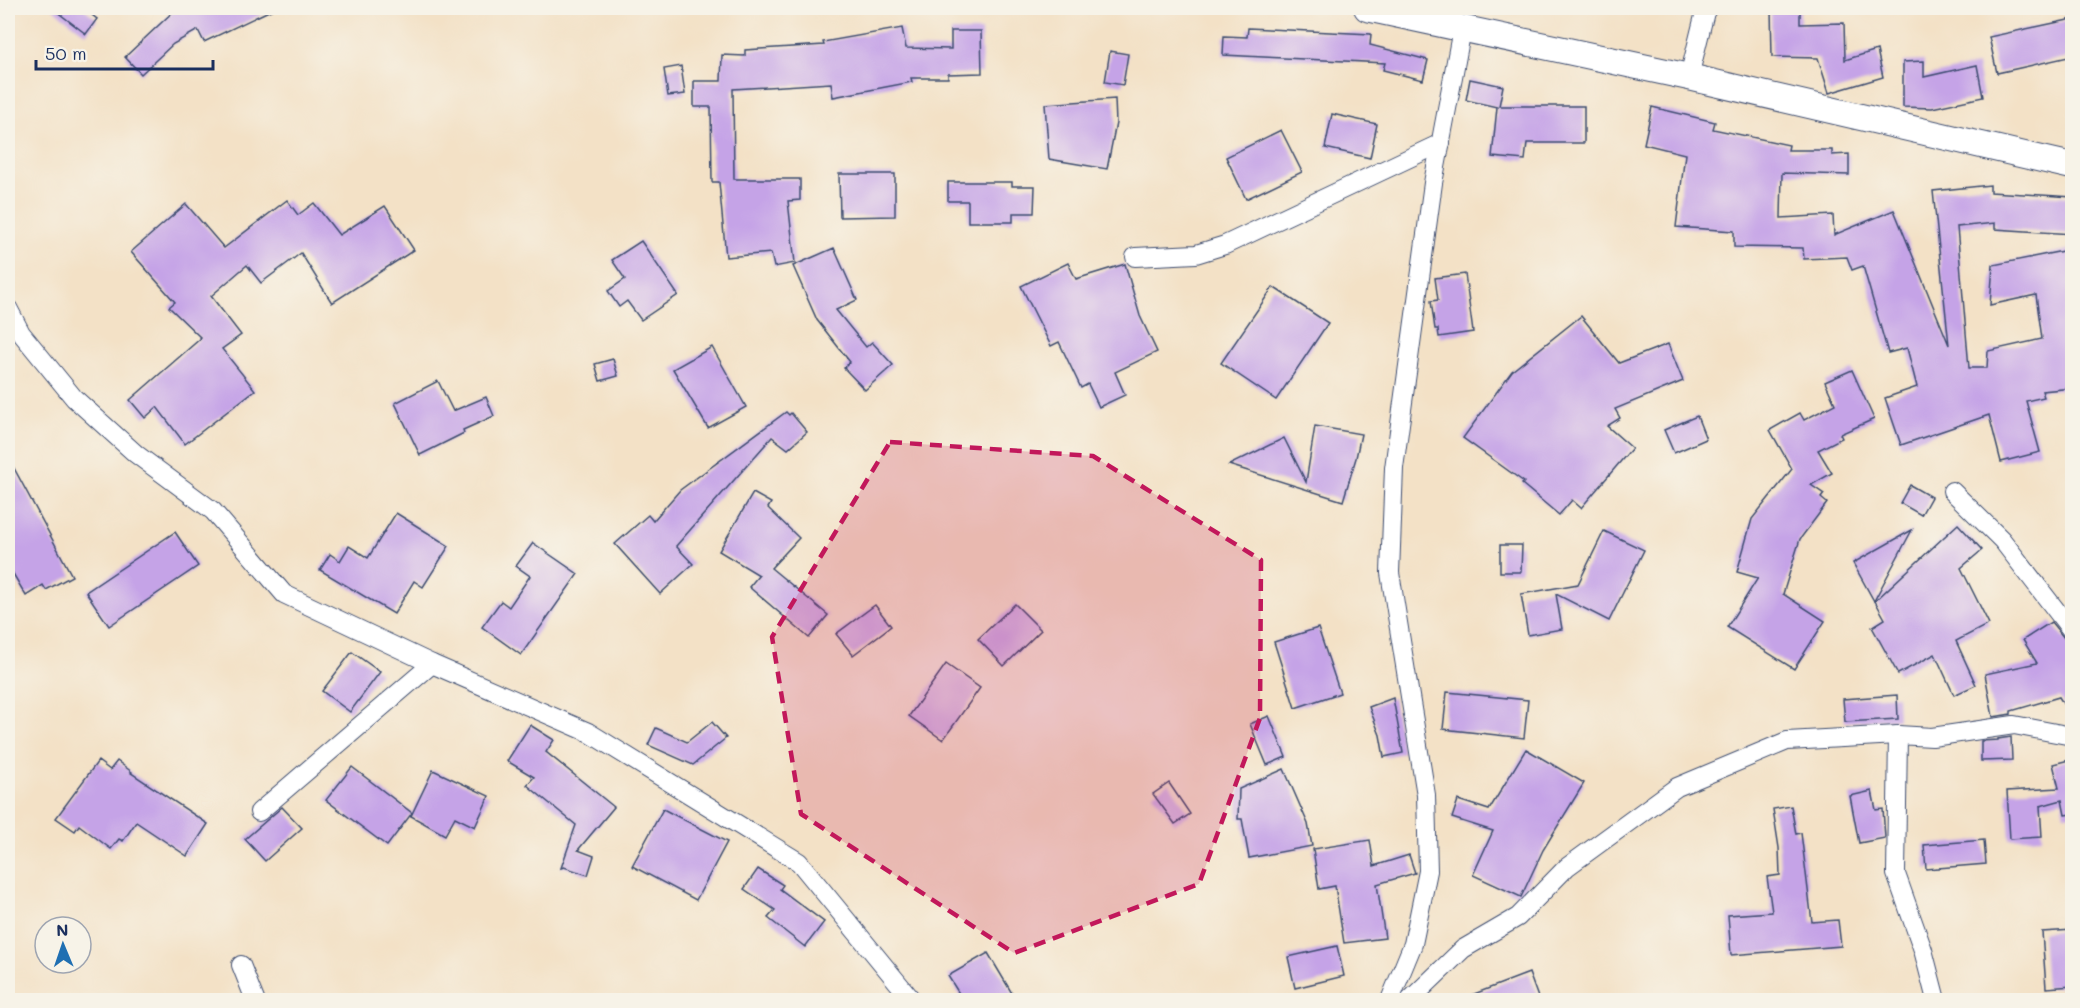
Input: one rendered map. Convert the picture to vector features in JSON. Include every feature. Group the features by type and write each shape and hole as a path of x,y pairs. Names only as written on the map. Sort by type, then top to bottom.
{"main road":[{"path":"1368,8 1689,77 2073,166"}],"street":[{"path":"1689,77 1705,12 1708,8"},
{"path":"1390,1000 1413,945 1428,871 1426,795 1390,573 1394,468 1433,183 1462,29"},
{"path":"1135,256 1196,254 1225,245 1441,143"},
{"path":"8,308 21,333 74,398 136,454 213,512 284,594 432,664 588,732 799,862 912,1000"},
{"path":"1953,491 2002,540 2073,631"},
{"path":"259,812 432,664"},
{"path":"1410,1000 1463,949 1518,917 1567,867 1677,786 1787,741 1898,735 1932,737 2014,725 2073,736"},
{"path":"1898,735 1896,874 1923,950 1936,1000"},
{"path":"241,965 255,1000"}],"highlighted area":[{"path":"890,442 1093,456 1261,560 1260,718 1199,884 1014,953 801,814 772,637"}],"building":[{"path":"52,8 83,8 97,19 86,34"},
{"path":"177,8 275,8 204,42 198,30 173,44 141,74 125,57"},
{"path":"1771,8 1800,8 1800,24 1844,23 1845,60 1877,50 1883,77 1829,93 1818,58 1772,57"},
{"path":"2073,19 2073,56 1997,73 1989,37"},
{"path":"902,28 906,48 951,49 951,31 981,31 982,73 948,74 948,78 911,78 912,82 833,97 831,83 733,89 734,179 800,179 800,200 788,201 795,263 774,267 771,253 726,257 719,182 712,182 711,107 694,107 694,81 721,81 722,55 745,56 745,50 824,45 823,42"},
{"path":"1248,28 1371,34 1370,45 1428,60 1423,80 1383,70 1385,63 1223,55 1224,36 1247,37"},
{"path":"1110,51 1128,54 1123,85 1105,82"},
{"path":"1924,61 1924,77 1977,65 1983,97 1932,108 1903,107 1903,62"},
{"path":"681,66 685,94 668,96 664,69"},
{"path":"1470,79 1503,86 1499,106 1584,106 1584,143 1527,143 1525,160 1492,157 1497,107 1466,100"},
{"path":"1115,99 1116,123 1107,169 1049,159 1045,104"},
{"path":"1652,107 1715,122 1713,129 1789,145 1788,150 1832,150 1832,155 1849,154 1849,175 1782,173 1781,218 1833,215 1834,235 1894,210 1949,345 1933,191 1990,185 1990,192 2073,197 2073,234 1995,229 1995,223 1957,227 1969,368 1987,368 1988,351 2042,339 2036,295 1990,305 1993,265 2073,249 2073,388 2042,391 2044,397 2026,401 2040,452 2001,462 1989,415 1901,445 1885,398 1917,387 1907,348 1888,353 1863,266 1852,270 1847,257 1804,259 1803,248 1734,247 1734,231 1676,227 1685,154 1644,144"},
{"path":"1332,114 1377,124 1370,158 1325,148"},
{"path":"1281,130 1302,172 1246,199 1226,157"},
{"path":"839,174 895,174 895,216 840,217"},
{"path":"948,182 1012,182 1012,186 1035,186 1034,213 1013,213 1013,222 968,222 968,201 948,201"},
{"path":"287,200 298,215 314,203 339,235 385,206 414,250 332,303 301,253 261,283 247,265 211,296 241,335 222,349 255,390 185,444 157,407 145,418 130,400 201,338 169,307 175,302 131,252 186,204 224,248"},
{"path":"641,241 678,295 641,320 627,301 619,307 608,291 625,279 612,260"},
{"path":"834,248 857,300 836,310 866,347 872,342 893,365 865,390 844,368 850,362 817,320 793,266"},
{"path":"1068,263 1076,279 1125,264 1140,316 1157,352 1115,372 1125,395 1099,407 1088,384 1081,388 1059,342 1051,346 1021,286"},
{"path":"1465,274 1473,332 1439,337 1438,329 1435,329 1431,301 1438,300 1435,278"},
{"path":"1273,287 1328,323 1276,400 1221,363"},
{"path":"1581,316 1619,363 1668,344 1683,381 1615,409 1620,418 1607,426 1632,448 1581,508 1572,500 1559,515 1522,484 1524,482 1463,438 1512,371"},
{"path":"712,347 746,407 708,428 673,369"},
{"path":"613,359 618,376 600,381 595,364"},
{"path":"1852,370 1874,419 1840,434 1842,438 1818,450 1832,473 1811,485 1824,494 1821,498 1827,503 1800,539 1783,594 1825,621 1794,669 1727,627 1758,578 1737,572 1752,519 1792,469 1770,430 1800,413 1804,420 1835,404 1825,382"},
{"path":"438,381 453,411 486,397 494,416 463,430 464,433 420,455 395,403"},
{"path":"786,412 789,415 791,413 807,432 788,449 772,437 676,546 693,564 660,594 615,544 648,515 653,521 680,490"},
{"path":"1697,416 1706,439 1674,453 1664,430"},
{"path":"1315,426 1361,434 1343,501 1229,465 1284,438 1306,482"},
{"path":"8,457 72,576 46,590 43,585 26,596 8,565"},
{"path":"1910,485 1931,497 1921,515 1900,503"},
{"path":"753,493 771,503 768,508 799,538 771,568 828,615 809,638 749,587 759,575 719,551"},
{"path":"396,513 449,546 423,587 414,581 394,614 320,570 330,554 340,561 349,546 368,558"},
{"path":"1958,524 1982,550 1961,568 1989,624 1956,641 1976,685 1954,695 1935,654 1898,674 1872,627 1885,619 1875,601"},
{"path":"1912,530 1874,601 1853,563"},
{"path":"1604,531 1644,550 1609,621 1556,594 1562,629 1528,635 1521,594 1578,584"},
{"path":"175,532 198,566 109,626 86,592"},
{"path":"533,543 578,574 521,655 482,627 501,601 509,607 530,576 516,566"},
{"path":"1500,545 1522,545 1521,572 1500,572"},
{"path":"1015,604 1041,630 1004,666 978,639"},
{"path":"875,605 891,626 853,655 836,634"},
{"path":"2051,622 2064,638 2073,642 2073,719 2059,697 2011,711 2011,714 1993,717 1985,674 2037,663 2023,640"},
{"path":"1318,628 1340,693 1295,708 1274,642"},
{"path":"352,652 380,672 350,712 322,691"},
{"path":"946,664 980,688 943,740 909,716"},
{"path":"1447,692 1528,700 1524,738 1443,729"},
{"path":"1897,695 1898,719 1845,722 1843,699"},
{"path":"1393,698 1403,753 1384,757 1380,735 1369,707"},
{"path":"1269,716 1286,757 1267,765 1250,724"},
{"path":"712,722 726,738 693,765 648,745 656,728 687,742"},
{"path":"530,725 554,740 546,752 614,807 578,850 594,856 588,875 561,868 576,825 527,785 534,777 507,761"},
{"path":"2011,737 2012,760 1981,761 1981,741"},
{"path":"1526,749 1584,783 1543,850 1521,897 1473,875 1493,831 1452,818 1458,800 1489,810"},
{"path":"2073,759 2073,814 2065,815 2062,800 2040,806 2042,837 2010,839 2007,791 2059,788 2053,764"},
{"path":"98,761 110,770 117,761 131,773 208,824 187,856 136,822 123,841 119,839 111,849 79,825 75,831 56,818"},
{"path":"352,767 412,813 387,846 326,800"},
{"path":"1284,769 1308,824 1312,846 1249,858 1242,819 1238,819 1239,789"},
{"path":"433,770 489,796 475,827 455,817 445,835 411,816"},
{"path":"1169,783 1190,814 1175,824 1153,794"},
{"path":"1872,791 1876,810 1883,809 1885,838 1859,843 1850,796"},
{"path":"1791,806 1796,834 1801,833 1812,922 1838,920 1841,946 1731,955 1728,915 1772,912 1767,877 1780,875 1779,848 1773,809"},
{"path":"282,807 302,828 265,861 245,839"},
{"path":"663,809 727,842 696,900 632,866"},
{"path":"1370,840 1374,866 1409,855 1415,873 1377,884 1385,938 1344,943 1335,886 1319,889 1313,849"},
{"path":"1984,840 1986,864 1926,869 1924,845"},
{"path":"758,869 783,885 780,889 824,922 805,947 768,918 775,910 744,889"},
{"path":"2073,930 2073,986 2046,988 2042,932"},
{"path":"1337,946 1344,976 1295,988 1288,957"},
{"path":"988,953 1016,1000 963,1000 948,976"},
{"path":"1529,973 1539,1000 1461,1000 1461,999"}]}
